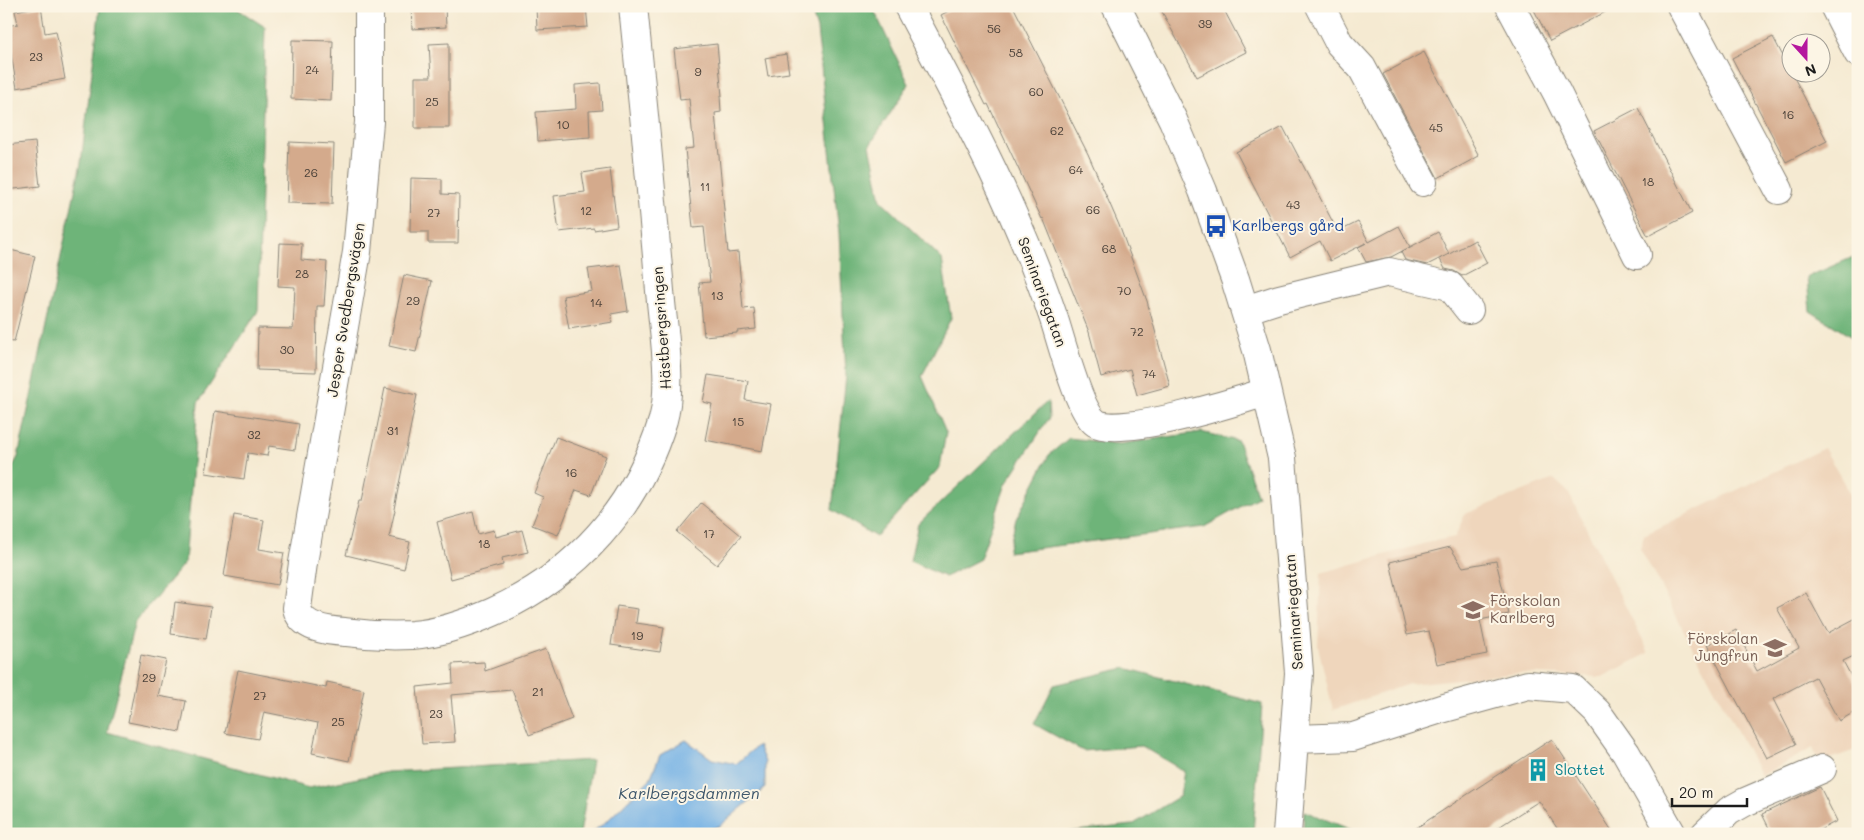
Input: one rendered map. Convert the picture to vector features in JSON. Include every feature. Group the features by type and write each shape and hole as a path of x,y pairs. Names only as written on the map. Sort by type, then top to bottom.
{"street":[{"name":"Jesper Svedbergsvägen","path":"298,611 303,563 358,252 369,122 369,6"},
{"name":"Hästbergsringen","path":"298,611 302,620 312,626 332,631 365,634 413,635 473,621 513,602 551,579 582,555 608,527 631,493 663,420 667,390 652,186 633,6"},
{"name":"Seminariegatan","path":"908,6 1001,186 1047,300 1077,388 1088,414 1097,423 1102,425 1131,425 1212,409 1266,392"},
{"name":"Seminariegatan","path":"1116,6 1173,120 1203,191 1236,278 1257,350 1282,458 1299,673 1287,834"},
{"path":"1320,6 1339,43 1362,68 1423,182"},
{"path":"1510,6 1558,94 1637,255"},
{"path":"1681,6 1779,190"},
{"path":"1834,6 1858,53"},
{"path":"1245,310 1279,299 1389,272 1450,286 1469,310"},
{"path":"1295,739 1353,737 1441,709 1528,685 1572,688 1597,712 1626,753 1672,834"},
{"path":"1705,834 1729,811 1745,802 1822,769"}],"shaded area":[{"name":"Förskolan Jungfrun","path":"1824,448 1858,508 1858,749 1819,763 1813,748 1761,776 1640,548 1644,535"},
{"name":"Förskolan Karlberg","path":"1554,479 1568,492 1649,653 1602,677 1519,673 1409,684 1333,710 1318,646 1321,573 1430,542 1455,537 1465,514"}],"green space":[{"path":"100,6 233,6 265,27 258,311 198,403 185,562 135,622 107,732 309,788 387,772 592,760 580,834 6,834 6,479 18,457 81,163"},
{"path":"810,6 872,6 909,84 870,145 881,200 942,259 951,318 922,376 946,432 940,467 876,537 832,510 846,376 839,233 817,29"},
{"path":"1858,255 1858,341 1810,311 1807,277"},
{"path":"1048,401 1049,418 1006,484 980,559 945,577 910,561 918,524"},
{"path":"1201,432 1238,441 1258,497 1204,527 1008,552 1016,519 1049,455 1069,438 1120,444"},
{"path":"1125,668 1262,704 1253,834 1050,834 1132,825 1180,796 1184,771 1141,746 1083,751 1034,724 1054,685"},
{"path":"1304,811 1362,834 1303,834"}],"water":[{"name":"Karlbergsdammen","path":"686,740 712,759 736,764 758,745 765,762 765,788 721,825 700,834 590,834 608,820 650,779 660,755"}],"building":[{"path":"41,6 45,33 56,31 65,79 17,88 6,26 18,24 15,11"},
{"path":"411,6 445,6 446,27 412,29"},
{"path":"536,6 586,6 588,27 537,30"},
{"path":"958,6 1013,6 1088,154 1119,225 1147,301 1170,386 1137,395 1130,369 1101,377 1089,332 1043,218 988,104 986,105 941,15"},
{"path":"1159,6 1222,6 1246,52 1197,77"},
{"path":"1532,6 1617,6 1550,41"},
{"path":"1773,37 1782,54 1782,82 1796,82 1827,141 1786,162 1732,58"},
{"path":"292,40 333,41 331,101 291,99"},
{"path":"449,43 449,128 415,128 415,77 431,77 429,44"},
{"path":"717,44 722,96 720,96 721,112 715,113 728,253 738,252 743,309 754,308 756,329 704,336 699,283 710,282 704,227 693,228 685,149 694,148 689,99 680,100 674,49"},
{"path":"1424,52 1479,156 1438,178 1383,74"},
{"path":"786,54 789,73 768,76 765,58"},
{"path":"600,83 602,110 589,111 590,137 538,141 536,112 576,109 575,85"},
{"path":"1638,108 1692,213 1648,236 1594,131"},
{"path":"1283,127 1338,232 1358,222 1369,242 1399,226 1410,247 1391,257 1366,262 1358,247 1330,261 1320,241 1290,257 1236,152"},
{"path":"35,142 40,186 6,190 6,145"},
{"path":"289,142 334,144 332,204 287,203"},
{"path":"610,169 617,226 594,230 594,228 559,232 554,196 585,192 582,173"},
{"path":"411,178 442,179 442,194 459,195 458,243 428,243 428,232 410,232"},
{"path":"1438,232 1449,254 1427,265 1405,260 1401,252"},
{"path":"1475,240 1487,263 1462,276 1454,271 1445,269 1440,259"},
{"path":"280,243 302,244 301,260 327,262 324,306 317,306 316,372 257,370 258,328 293,329 295,287 278,286"},
{"path":"6,249 35,256 14,342 6,341"},
{"path":"621,265 628,311 611,314 613,322 569,329 563,296 592,291 588,269"},
{"path":"404,275 432,281 416,352 389,346"},
{"path":"708,375 748,381 745,400 771,404 762,451 705,440 712,404 703,402"},
{"path":"385,388 417,395 389,537 410,542 404,569 346,555 359,501 362,501"},
{"path":"215,411 299,424 295,450 269,446 267,456 248,453 244,479 206,473"},
{"path":"556,437 606,456 591,495 576,490 558,535 532,525 543,497 534,493"},
{"path":"701,503 741,536 717,565 677,532"},
{"path":"473,512 478,534 494,530 496,537 522,530 528,552 502,558 503,565 451,579 437,522"},
{"path":"234,515 264,520 259,549 284,553 278,585 224,576"},
{"path":"1450,547 1463,567 1496,561 1509,614 1480,620 1487,654 1437,664 1429,631 1407,635 1390,562"},
{"path":"1806,593 1828,633 1858,617 1858,654 1843,661 1858,689 1858,710 1839,721 1815,677 1773,699 1796,744 1767,758 1707,645 1736,630 1757,671 1799,648 1777,608"},
{"path":"175,602 211,607 206,639 171,634"},
{"path":"617,606 638,609 636,623 664,627 660,652 611,645"},
{"path":"546,649 572,719 529,735 512,690 451,695 455,742 422,744 417,687 453,683 452,664 484,662 485,671"},
{"path":"141,655 166,660 158,696 186,701 180,732 128,722"},
{"path":"238,670 326,688 327,682 364,690 349,761 312,753 318,723 264,712 258,739 225,733"},
{"name":"Slottet","path":"1552,739 1614,834 1561,834 1539,801 1488,834 1407,834"},
{"path":"1820,787 1837,821 1812,834 1772,834 1762,814"}],"place":[{"name":"Karlbergs gård","path":"1216,226"},
{"name":"Förskolan Karlberg","path":"1473,610"},
{"name":"Förskolan Jungfrun","path":"1775,648"},
{"name":"Slottet","path":"1538,770"}]}
